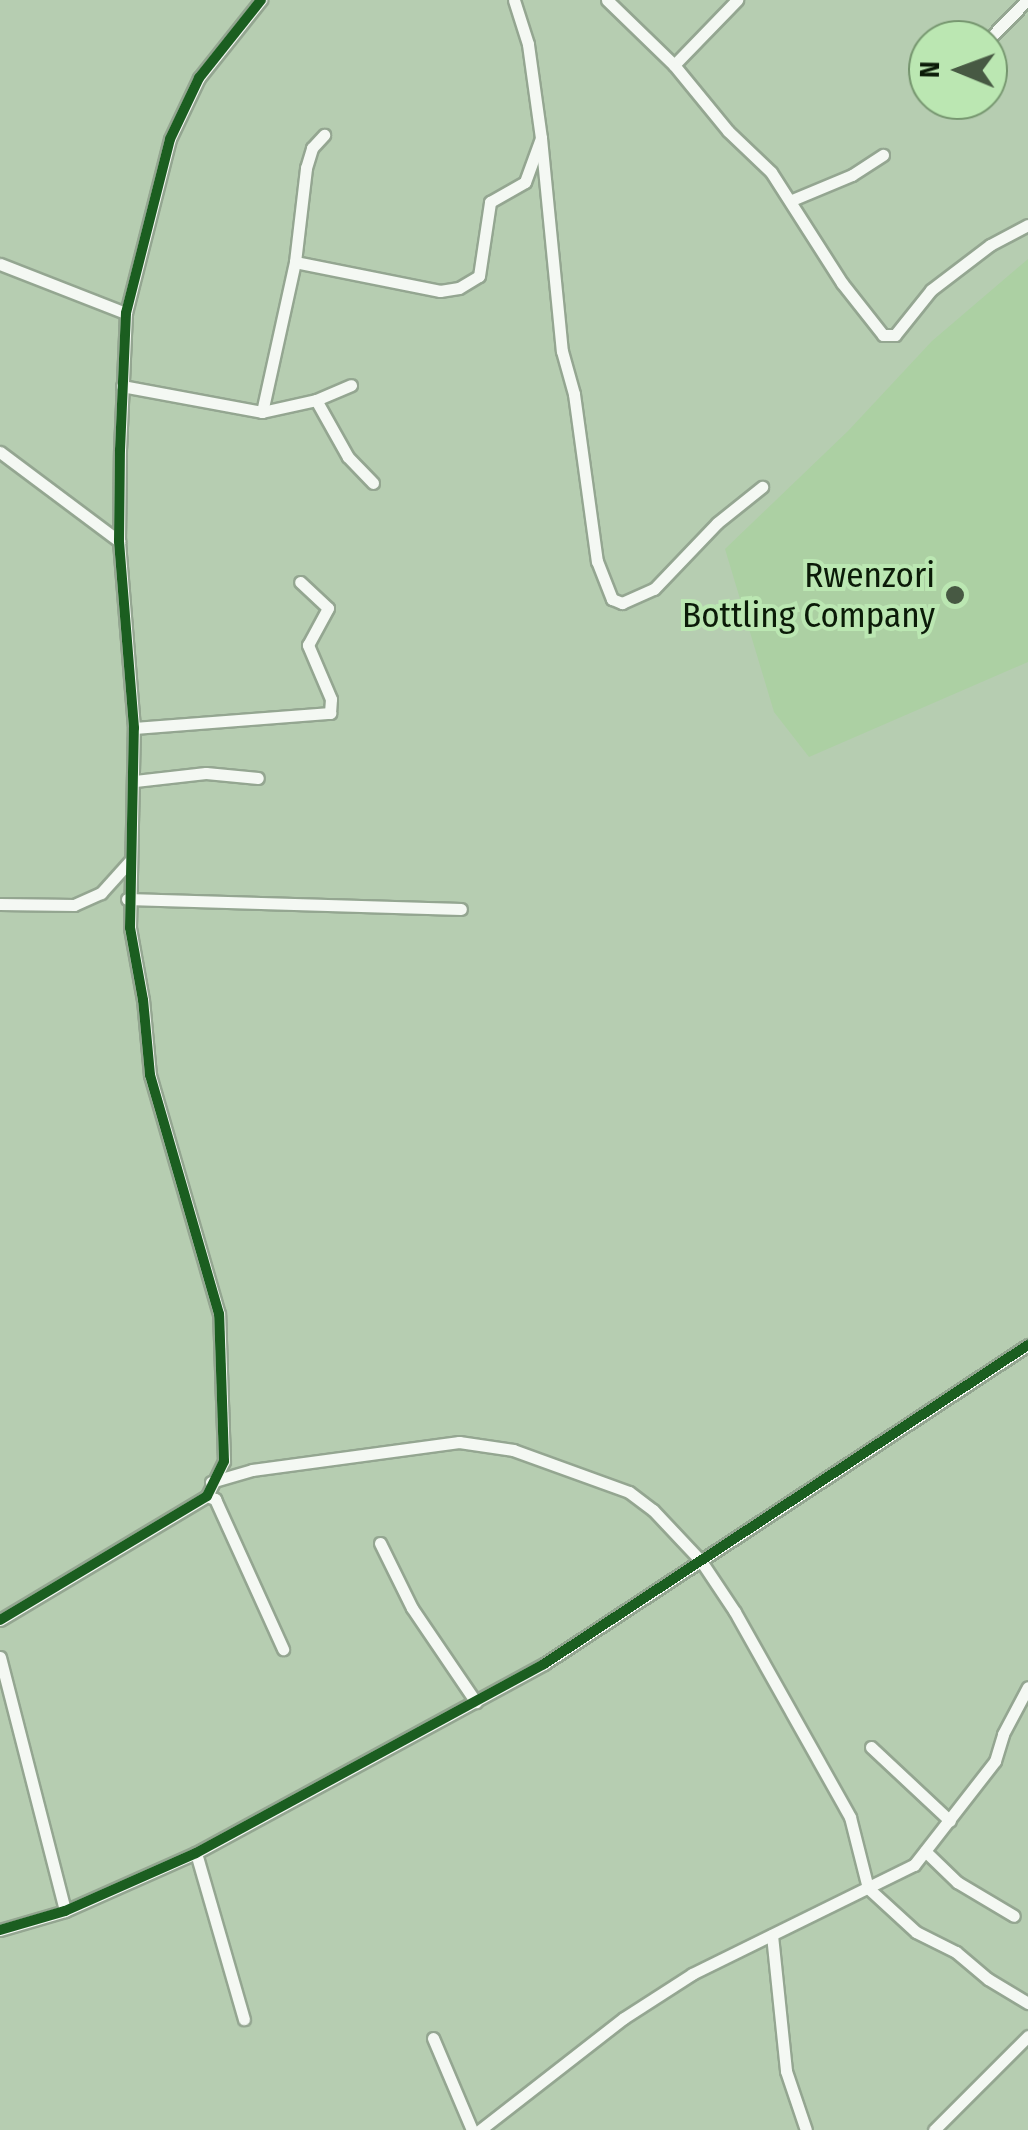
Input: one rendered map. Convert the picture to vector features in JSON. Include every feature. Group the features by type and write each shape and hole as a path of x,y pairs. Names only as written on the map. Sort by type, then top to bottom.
{"street":[{"path":"0,1620 207,1496 210,1482 224,1461 219,1314 150,1075 127,899 135,781 134,728 118,541 126,314 154,190 176,120 199,78 261,0"},
{"path":"514,0 528,44 541,138 562,351 574,394 597,561 612,599 622,603 654,589 717,523 762,488"},
{"path":"607,0 674,64 792,200 842,283 883,335 890,336 911,318 938,284 990,245 1028,225"},
{"path":"674,64 738,0"},
{"path":"1007,20 1026,0"},
{"path":"262,412 295,262 306,168 312,148 324,135"},
{"path":"295,262 440,291 466,285 484,269 490,202 524,182 541,138"},
{"path":"792,200 852,175 883,155"},
{"path":"0,264 126,314"},
{"path":"122,386 262,412 316,400 351,385"},
{"path":"316,400 348,458 373,484"},
{"path":"0,452 118,541"},
{"path":"134,728 330,713 331,698 308,644 328,608 300,582"},
{"path":"135,781 206,774 258,778"},
{"path":"0,904 74,905 100,893 129,862"},
{"path":"127,899 462,908"},
{"path":"0,1930 65,1910 196,1854 476,1702 701,1561 1028,1345"},
{"path":"210,1482 252,1470 326,1464 435,1444 483,1443 576,1470 629,1492 653,1510 701,1561 745,1628 850,1817 868,1888 916,1932 956,1952 988,1979 1028,2003"},
{"path":"207,1496 215,1499 283,1649"},
{"path":"380,1544 412,1608 476,1702"},
{"path":"0,1656 65,1910"},
{"path":"433,2038 476,2130 624,2018 692,1974 914,1864 995,1761 1003,1734 1028,1687"},
{"path":"872,1747 950,1821"},
{"path":"925,1852 957,1882 1014,1916"},
{"path":"196,1854 244,2019"},
{"path":"772,1935 786,2071 806,2130"},
{"path":"934,2130 1028,2036"}],"shaded area":[{"path":"1028,259 1028,662 809,757 774,712 725,549 848,431 932,341"}],"cycle path":[{"path":"0,1620 207,1496 224,1461 219,1314 150,1075 143,1000 130,928 134,728 119,541 120,450 126,313 170,139 199,78 261,0"},
{"path":"0,1930 65,1911 196,1853 544,1664 1028,1345"}],"place":[{"name":"Rwenzori Bottling Company","path":"955,595"}]}
